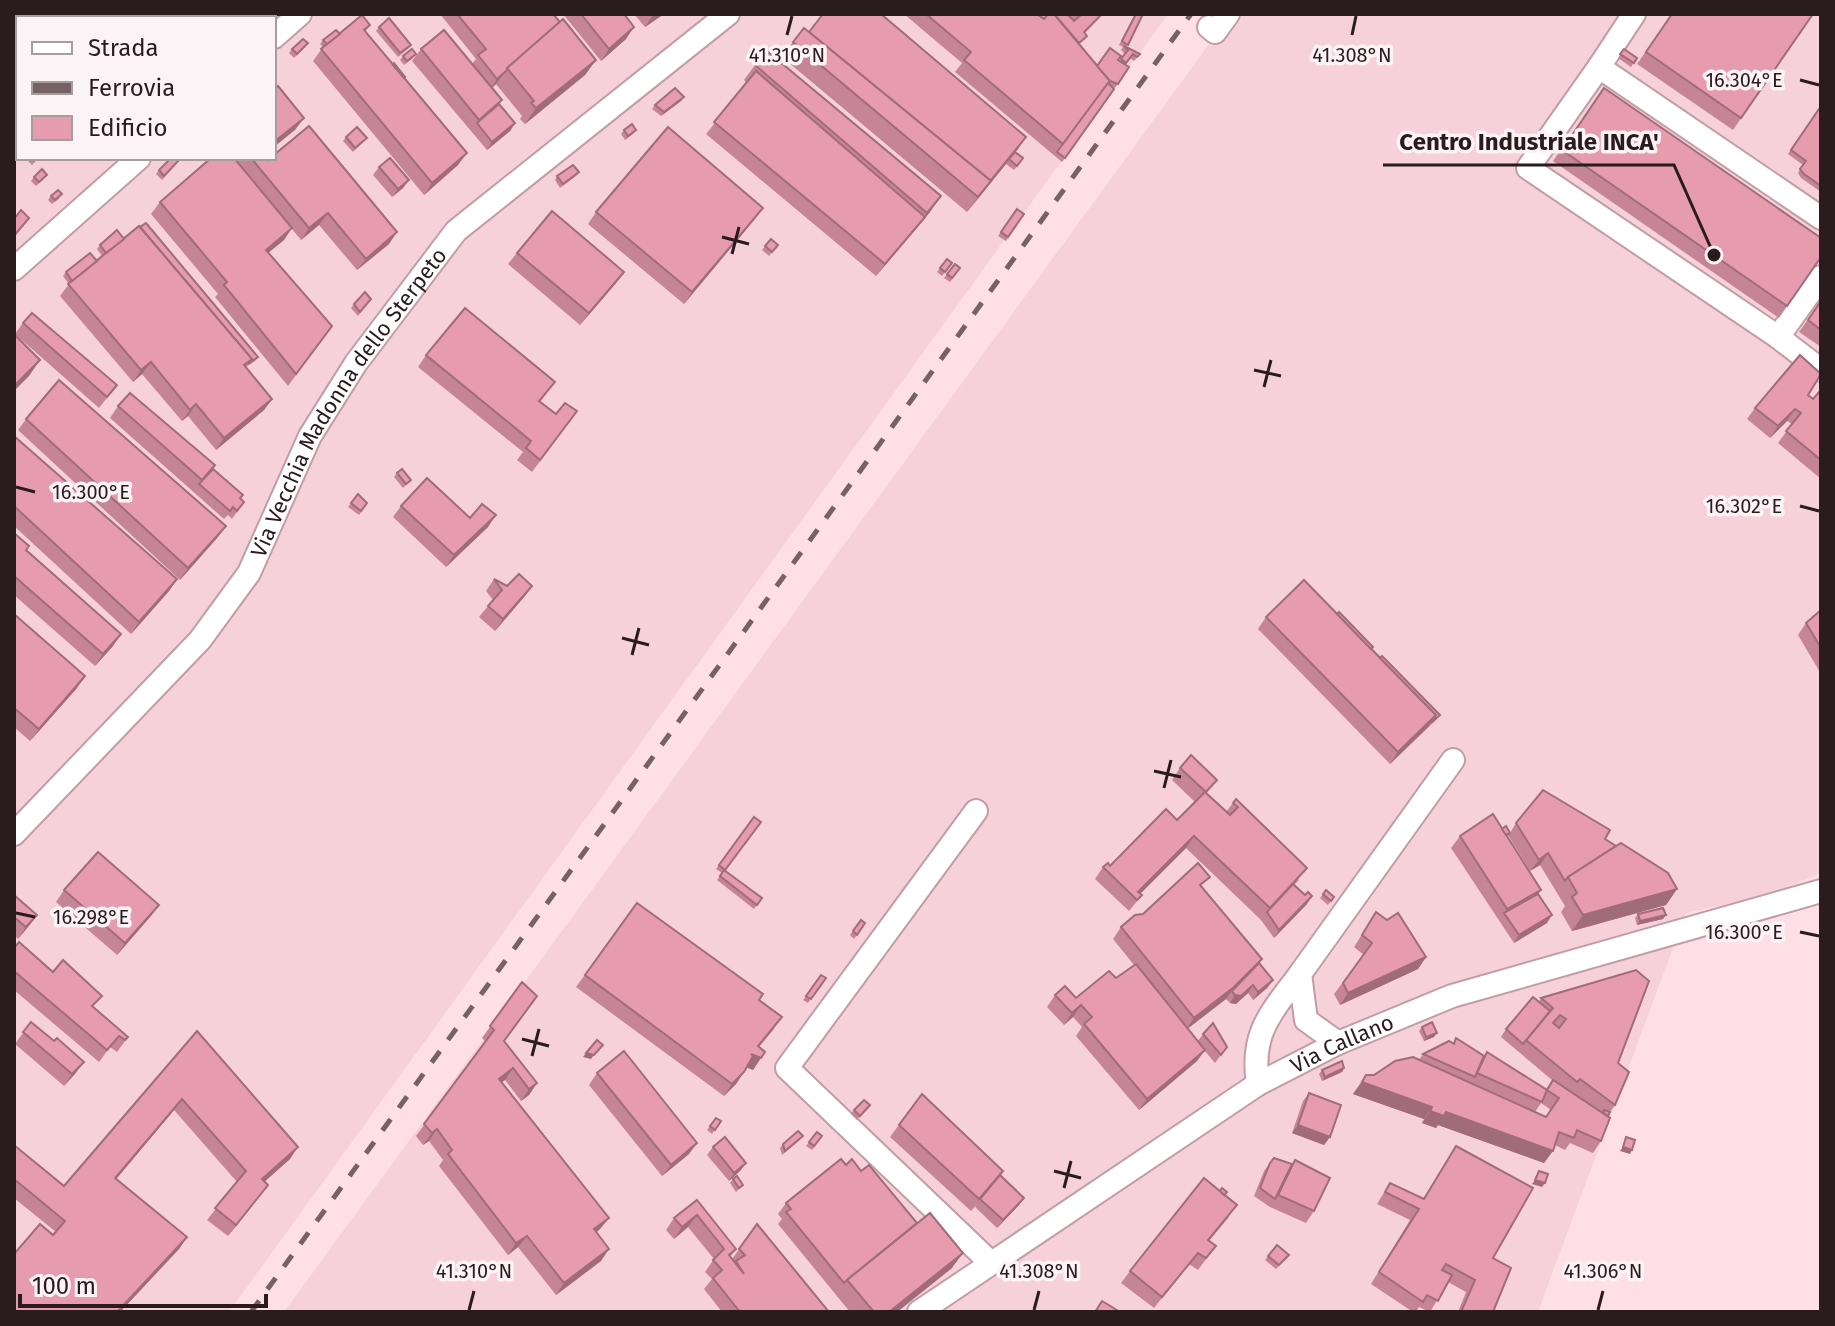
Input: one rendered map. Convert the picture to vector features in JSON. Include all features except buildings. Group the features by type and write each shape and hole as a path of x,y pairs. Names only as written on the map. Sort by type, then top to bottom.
{"street":[{"path":"276,35 300,14"},
{"name":"Via Vecchia Madonna dello Sterpeto","path":"14,834 200,640 249,573 310,436 356,363 456,231 728,14"},
{"path":"1209,27 1215,32 1228,14"},
{"path":"1634,14 1528,168 1778,337 1821,370"},
{"path":"1599,67 1821,218"},
{"path":"14,269 137,160"},
{"path":"1778,337 1821,277"},
{"path":"1258,1084 1255,1053 1263,1027 1453,760"},
{"path":"976,811 787,1068 991,1263"},
{"name":"Via Callano","path":"919,1312 1258,1084 1338,1043 1452,996 1820,892"},
{"path":"1300,974 1306,1020 1338,1043"}],"shaded area":[{"path":"14,14 1168,14 229,1312 14,1312"},
{"path":"1231,14 1821,14 1821,873 1772,894 1686,913 1538,1312 284,1312"}],"railway":[{"path":"251,1312 1191,14"}],"place":[{"name":"Centro Industriale INCA'","path":"1714,255"}]}
